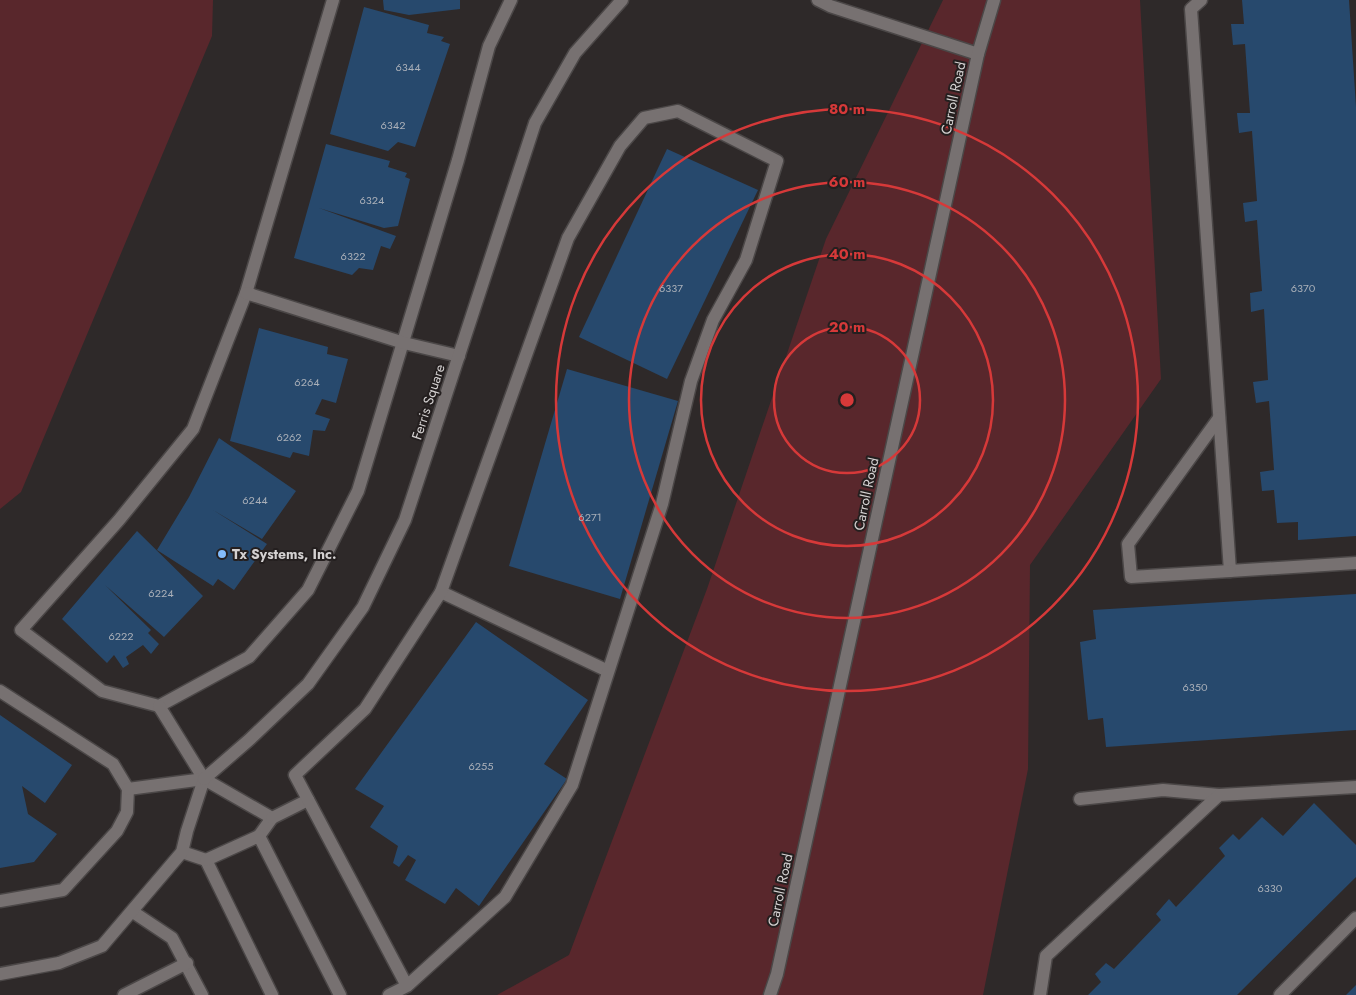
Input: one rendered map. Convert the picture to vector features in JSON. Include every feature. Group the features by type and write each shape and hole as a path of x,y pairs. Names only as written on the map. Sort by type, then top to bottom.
{"street":[{"path":"272,818 204,778 159,706 102,691 21,630 119,520 193,429 246,293 333,0"},
{"path":"159,706 248,657 308,590 358,490 458,160 489,46 510,0"},
{"name":"Ferris Square","path":"204,778 249,740 308,684 363,607 405,520 535,122 575,54 622,0"},
{"path":"818,0 830,6 978,54"},
{"name":"Carroll Road","path":"770,995 777,974 978,54 994,0"},
{"path":"1201,0 1191,9 1230,571"},
{"path":"390,995 407,986 505,897 572,785 662,504 691,381 713,320 746,260 777,161 678,111 644,118 620,146 568,238 441,592 364,709 295,775 407,986"},
{"path":"246,293 404,343 459,356"},
{"path":"1219,418 1128,544 1131,577 1356,563"},
{"path":"441,592 608,671"},
{"path":"0,692 113,764 128,789 127,812 118,831 63,890 0,901"},
{"path":"128,789 204,778"},
{"path":"0,974 59,963 102,946 133,912 182,852 204,778"},
{"path":"1080,799 1163,790 1219,795 1356,787"},
{"path":"1040,995 1046,956 1219,795"},
{"path":"182,852 206,860 259,836 272,818 308,800"},
{"path":"259,836 340,995"},
{"path":"206,860 272,995"},
{"path":"133,912 172,938 187,963 202,995"},
{"path":"1280,995 1356,918"},
{"path":"124,995 187,963"}],"shaded area":[{"path":"0,0 213,0 212,36 21,492 0,509"},
{"path":"943,0 1140,0 1161,379 1030,565 1028,769 983,995 497,995 569,955 707,589 826,239"}],"building":[{"path":"383,0 460,0 460,9 409,15 384,10"},
{"path":"1242,0 1349,0 1356,107 1356,536 1298,540 1298,522 1277,523 1274,490 1262,491 1260,472 1274,470 1269,401 1256,403 1253,382 1268,380 1264,309 1251,312 1250,293 1262,291 1257,220 1245,222 1243,203 1257,201 1252,131 1239,133 1237,113 1250,113 1245,44 1233,45 1231,24 1244,24"},
{"path":"364,7 429,25 427,33 444,37 441,41 450,44 415,147 398,142 388,151 330,134"},
{"path":"326,144 390,161 388,167 407,173 405,177 410,179 398,226 384,228 319,208 396,236 390,249 381,246 373,270 359,268 352,275 294,258"},
{"path":"667,149 758,190 667,379 579,337"},
{"path":"259,328 328,347 327,354 348,359 336,403 322,399 315,414 330,419 325,431 313,430 309,456 293,452 290,458 230,441"},
{"path":"567,369 678,401 620,599 509,566"},
{"path":"219,438 296,491 262,539 213,510 267,544 234,590 218,579 213,586 157,550 189,497"},
{"path":"137,531 203,596 164,637 105,585 151,630 148,633 159,644 151,654 143,645 126,657 129,664 123,668 114,655 107,663 62,619"},
{"path":"1356,594 1356,730 1106,747 1103,718 1088,720 1080,642 1096,639 1093,610"},
{"path":"476,622 588,700 544,764 567,779 479,906 456,888 445,904 405,880 416,860 408,855 399,867 393,863 398,846 370,827 384,806 355,789"},
{"path":"0,715 72,765 45,803 22,786 28,814 57,834 34,862 0,868"},
{"path":"1314,803 1356,845 1356,877 1237,995 1088,995 1101,982 1095,974 1106,963 1114,969 1161,920 1156,914 1169,899 1176,907 1225,856 1219,848 1233,834 1239,840 1262,817 1283,836"},
{"path":"1356,985 1356,995 1346,995"}],"place":[{"name":"Tx Systems, Inc.","path":"222,554"}]}
